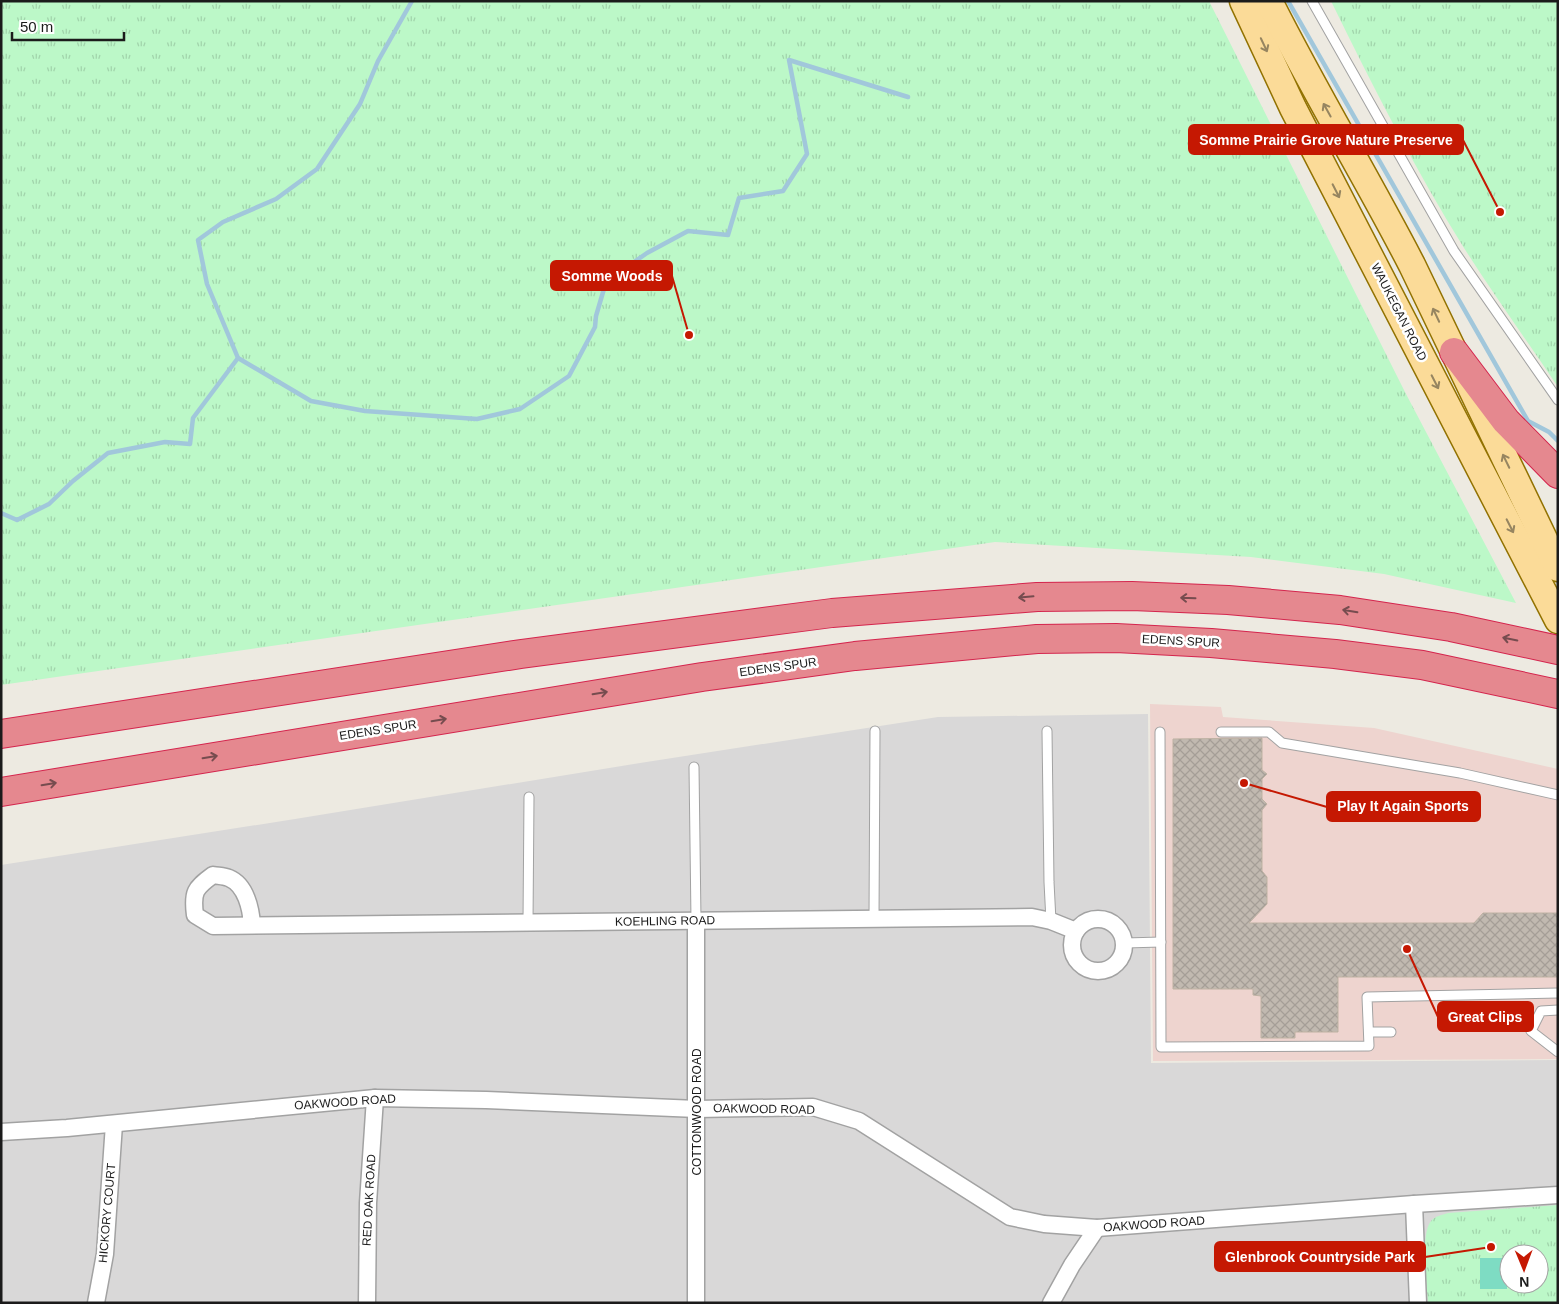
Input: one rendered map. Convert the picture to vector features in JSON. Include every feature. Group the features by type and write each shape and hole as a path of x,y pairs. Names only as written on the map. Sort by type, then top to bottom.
{"highway":[{"path":"1454,352 1506,421 1558,474"},
{"path":"1,734 521,654 832,613 1037,596 1132,596 1199,599 1340,610 1451,627 1558,650"},
{"name":"EDENS SPUR","path":"1,792 702,677 854,656 1037,639 1116,638 1211,642 1334,654 1422,664 1558,694"}],"main road":[{"name":"WAUKEGAN ROAD","path":"1243,1 1294,108 1558,620"},
{"path":"1269,1 1291,46 1386,216 1558,568"}],"street":[{"name":"KOEHLING ROAD","path":"252,925 1032,917 1051,921 1076,931"},
{"path":"1098,918 1115,924 1121,931 1125,943 1124,952 1120,960 1114,967 1097,972 1088,970 1080,965 1072,949 1072,940 1076,931 1089,920 1098,918"},
{"name":"COTTONWOOD ROAD","path":"696,920 696,1303"},
{"name":"OAKWOOD ROAD","path":"1,1132 114,1124 375,1098 486,1100 697,1109 813,1107 859,1121 1010,1217 1044,1224 1097,1228 1558,1195"},
{"name":"RED OAK ROAD","path":"367,1303 368,1203 375,1098"},
{"name":"HICKORY COURT","path":"96,1303 105,1254 114,1124"},
{"path":"1414,1204 1418,1303"},
{"path":"1051,1303 1072,1265 1097,1228"}],"lane":[{"path":"1312,1 1454,251 1558,400"},
{"path":"874,919 875,731"},
{"path":"1047,731 1051,921"},
{"path":"1160,732 1161,1047 1369,1046 1367,997 1558,993"},
{"path":"1221,732 1269,732 1282,743 1460,773 1558,795"},
{"path":"694,767 696,920"},
{"path":"528,922 529,798"},
{"path":"1125,943 1161,942"},
{"path":"1558,1010 1541,1011 1531,1031 1558,1052"},
{"path":"1368,1032 1391,1032"}],"shaded area":[{"path":"1150,704 1221,707 1223,717 1374,728 1558,769 1558,1059 1153,1061"},
{"path":"1148,714 1151,1063 1558,1060 1558,1303 1,1303 1,865 938,717"}],"green space":[{"path":"1,1 1209,1 1406,394 1516,603 1384,574 1251,557 995,542 1,685"},
{"path":"1331,1 1558,1 1558,387 1464,248 1428,188 1394,126"},
{"path":"1558,1205 1558,1303 1428,1303 1425,1260 1426,1237 1431,1221 1448,1213"},
{"path":"1480,1258 1499,1258 1499,1289 1480,1289"}],"building":[{"path":"1262,738 1262,770 1267,774 1262,779 1262,799 1267,804 1262,810 1262,871 1267,877 1267,904 1249,923 1474,923 1483,913 1558,913 1558,977 1338,977 1338,1032 1295,1032 1295,1038 1261,1038 1261,996 1253,995 1253,989 1173,989 1173,739"}],"waterway":[{"path":"412,1 378,61 360,104 317,169 276,199 223,222 198,240 207,284 238,358 311,401 365,411 477,419 520,409 569,376 595,327 596,316 606,282 647,253 688,231 728,235 739,198 783,191 807,154 789,60 908,97"},
{"path":"1288,1 1528,421 1549,432 1558,441"},
{"path":"1,513 17,520 49,504 73,481 108,453 165,442 190,444 193,418 238,358"}],"place":[{"name":"Somme Prairie Grove Nature Preserve","path":"1500,212"},
{"name":"Somme Woods","path":"689,335"},
{"name":"Play It Again Sports","path":"1244,783"},
{"name":"Great Clips","path":"1407,949"},
{"name":"Glenbrook Countryside Park","path":"1491,1247"}]}
